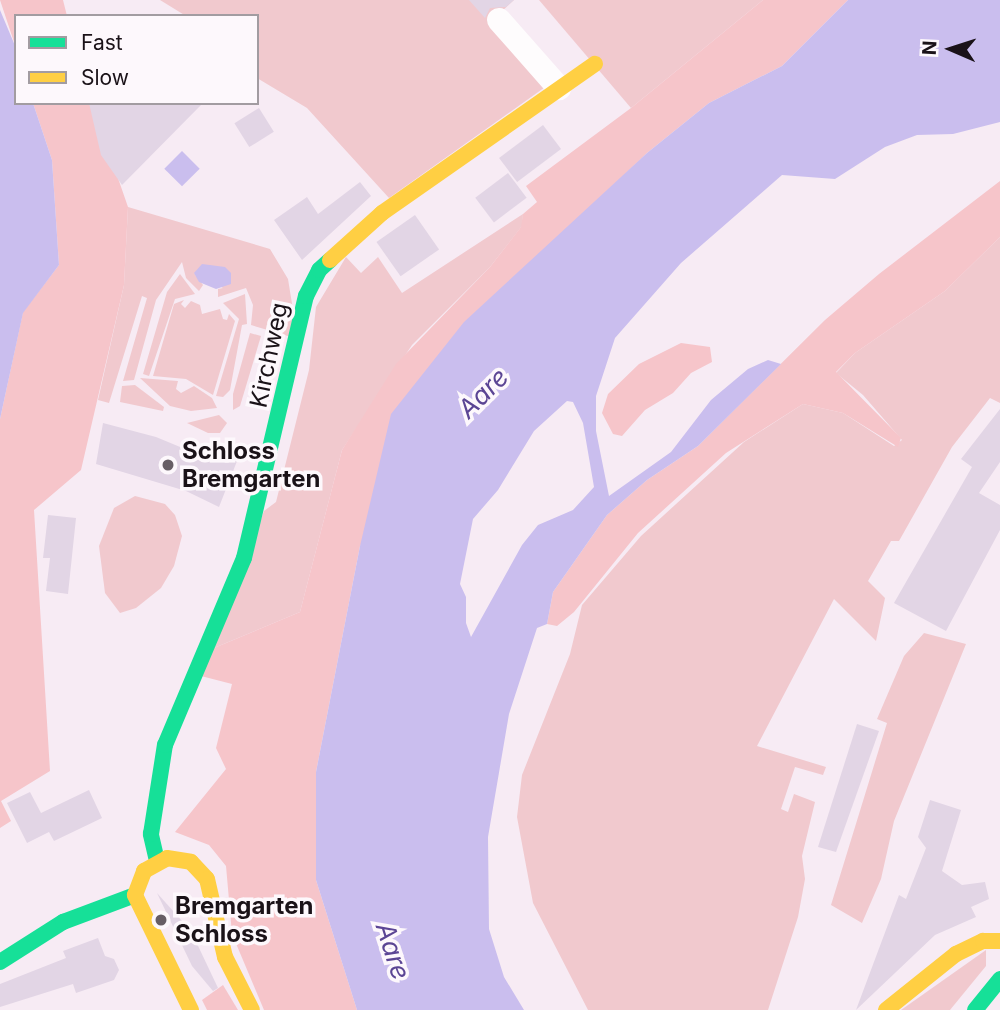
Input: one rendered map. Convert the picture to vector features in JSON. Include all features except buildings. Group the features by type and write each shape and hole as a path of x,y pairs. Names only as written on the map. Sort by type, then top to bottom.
{"street":[{"path":"499,20 559,88"},
{"name":"Kirchweg","path":"157,861 151,834 165,745 244,558 310,288 319,270 382,213 595,64"},
{"path":"191,1010 135,895 139,878 157,861 183,858 207,879 225,957 252,1010"},
{"path":"0,962 63,922 135,895"},
{"path":"886,1010 956,954 983,942 1000,941"},
{"path":"975,1010 1000,979"}],"shaded area":[{"path":"0,0 63,0 66,14 14,14 14,42"},
{"path":"160,0 514,0 489,23 548,85 389,198 307,108 259,79 259,14 183,14"},
{"path":"539,0 763,0 631,108"},
{"path":"763,0 848,0 782,66 709,103 647,153 558,238 360,546 316,772 316,880 357,1010 264,1010 232,934 226,866 209,845 175,832 226,769 216,748 232,684 201,676 214,648 300,612 342,450 396,364 490,267 521,227 523,214 537,202 526,186 631,108"},
{"path":"34,105 93,105 128,207 124,285 81,470 34,510 50,771 1,801 11,821 0,828 0,419 23,312 59,265 52,160"},
{"path":"1000,181 1000,237 945,291 855,353 836,372 901,438 898,447 843,413 803,404 726,453 638,533 574,612 557,626 547,624 553,592 607,515 647,480 698,446 825,320 879,274"},
{"path":"128,207 270,249 288,279 295,322 291,337 251,325 253,305 246,288 218,297 218,289 223,288 194,273 203,285 199,291 186,278 182,262 156,300 134,380 123,381 147,298 142,296 109,403 98,400 124,285"},
{"path":"523,214 522,226 490,267 412,345 342,450 300,612 214,648 264,511 276,502 309,370 316,307 346,257 361,273 378,257 402,293"},
{"path":"1000,237 1000,403 990,398 952,447 899,541 891,541 868,581 885,598 876,641 834,599 757,746 826,767 823,775 795,767 781,809 788,812 794,794 815,802 802,856 805,879 798,917 768,1010 588,1010 533,903 517,817 522,775 570,654 582,605 641,536 744,442 803,404 843,413 894,446 902,440 863,395 836,373 855,353 945,291"},
{"path":"180,274 195,294 175,299 149,376 143,374 167,292"},
{"path":"245,294 247,324 242,325 230,390 223,397 216,396 239,319 223,303"},
{"path":"184,300 181,304 185,308 191,301 200,305 202,314 220,309 223,319 227,320 229,314 235,321 213,395 186,379 153,376 174,304"},
{"path":"250,333 261,336 240,406 233,410 233,394"},
{"path":"681,343 710,347 712,362 691,373 673,393 645,410 622,436 613,434 602,413 608,394 639,364"},
{"path":"140,378 178,381 176,389 181,393 194,386 212,398 217,408 191,411 170,406"},
{"path":"135,385 164,407 163,411 120,402 122,386"},
{"path":"219,415 227,423 220,433 208,433 187,423"},
{"path":"135,496 165,504 175,515 182,536 174,566 161,588 136,608 120,613 105,593 99,546 114,508"},
{"path":"924,633 966,644 894,821 881,879 862,923 831,905 887,723 877,719 904,656"},
{"path":"986,950 986,966 950,1010 901,1010"},
{"path":"223,985 238,1010 207,1010 202,1000"}],"water":[{"name":"Aare","path":"848,0 1000,0 1000,122 953,134 917,135 885,147 835,179 782,175 681,263 615,338 596,396 596,431 609,496 671,452 711,400 748,369 768,360 781,364 698,446 647,480 607,515 553,592 547,624 537,628 509,714 488,837 489,929 504,977 524,1010 357,1010 316,880 316,772 360,546 391,414 464,322 647,153 709,103 782,66","holes":["567,401 573,402 583,423 594,487 573,510 538,525 522,545 471,637 466,623 466,597 460,584 473,519 498,490 534,431"]},
{"path":"0,10 14,43 14,105 34,105 52,160 59,265 23,313 0,419"},
{"path":"182,151 200,169 182,186 164,169"},
{"path":"202,264 225,267 231,273 231,284 216,289 199,282 194,273"}],"traffic: fast":[{"path":"157,861 151,834 165,745 244,558 306,296 319,270 330,260"},
{"path":"0,962 63,922 135,895"},
{"path":"975,1010 1000,979"}],"traffic: slow":[{"path":"330,260 382,213 595,64"},
{"path":"191,1010 135,895 144,871 167,858 191,862 207,879 225,957 252,1010"},
{"path":"886,1010 956,954 983,941 1000,941"}],"place":[{"name":"Schloss Bremgarten","path":"168,465"},
{"name":"Bremgarten Schloss","path":"161,920"}]}
